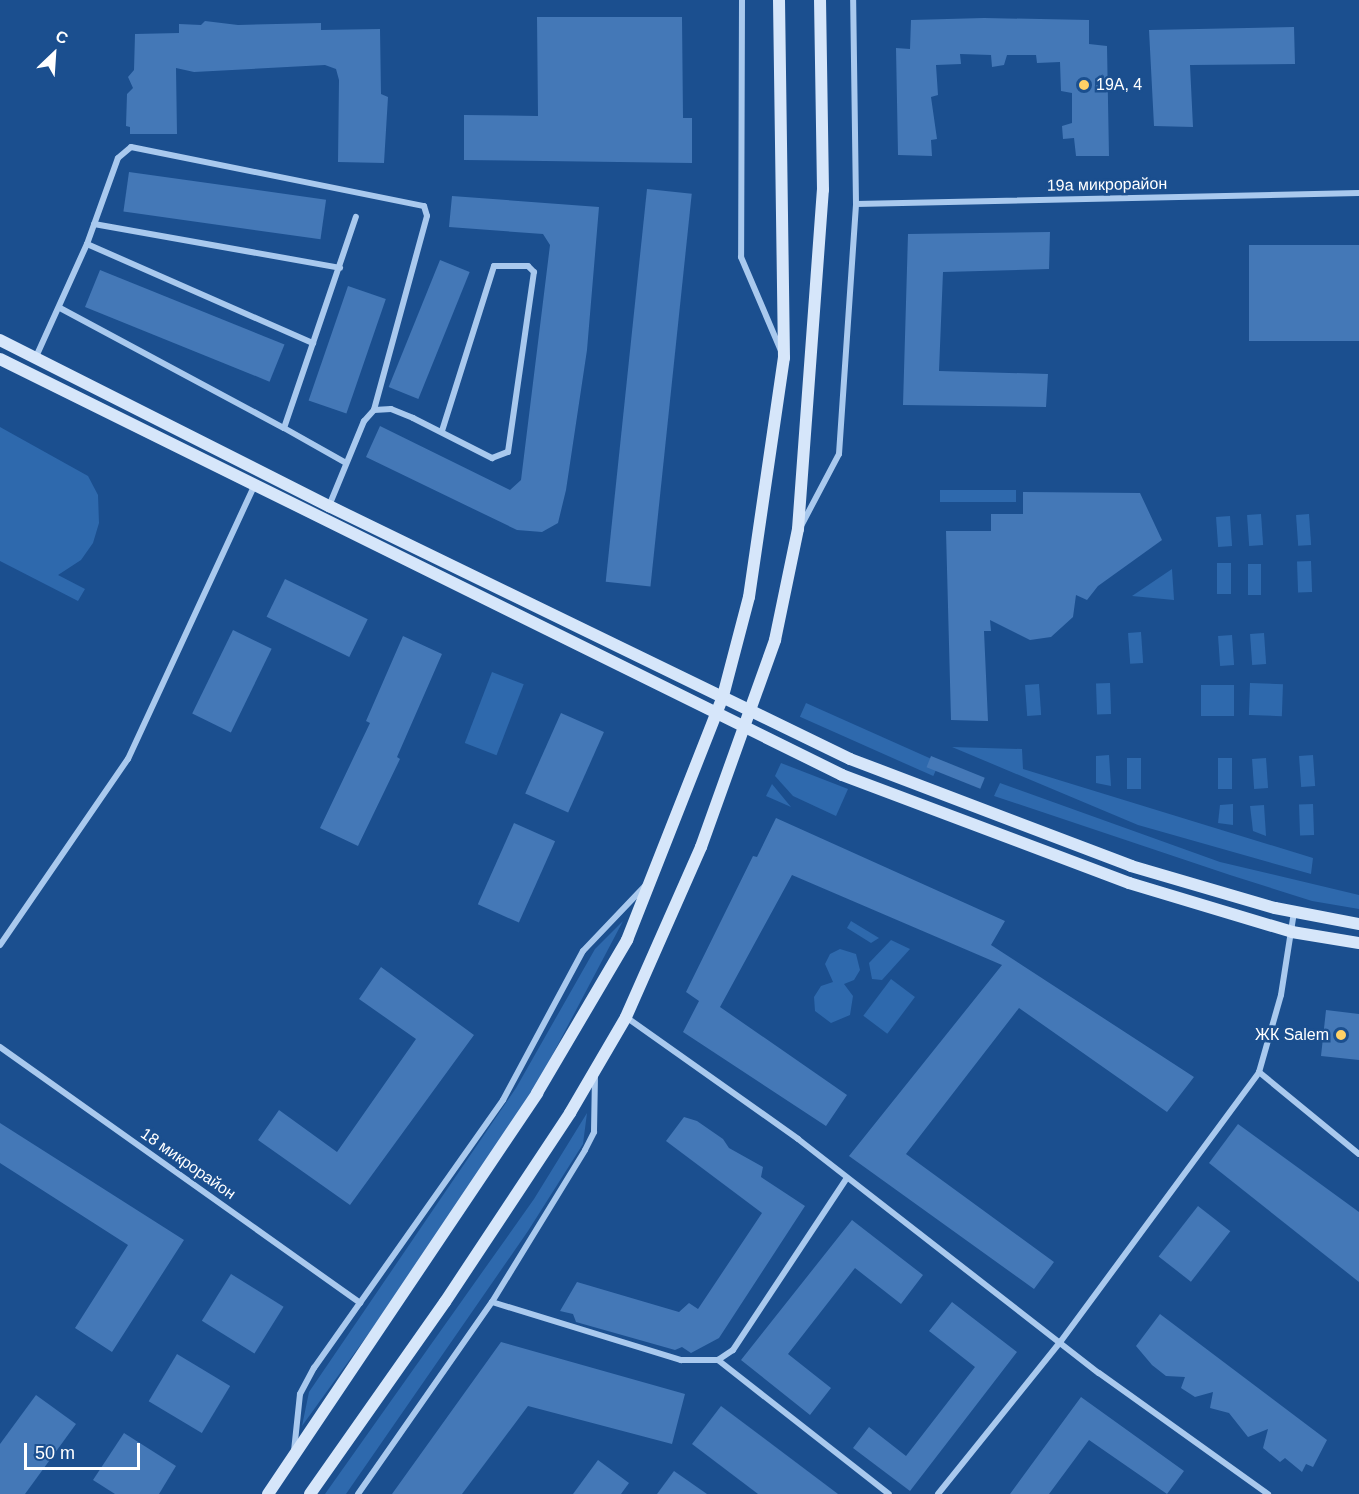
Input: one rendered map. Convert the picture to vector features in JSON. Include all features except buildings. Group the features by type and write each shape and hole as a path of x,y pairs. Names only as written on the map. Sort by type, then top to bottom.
{"main road":[{"path":"268,1494 537,1093 627,940 723,696 748,597 784,358 779,0"},
{"path":"310,1494 445,1302 570,1113 626,1017 701,847 775,640 797,535 823,190 820,0"},
{"path":"0,340 329,506 850,759 1131,866 1294,911 1359,924"},
{"path":"0,359 743,729 842,775 1129,883 1292,932 1359,942"}],"street":[{"path":"742,0 741,257 784,358"},
{"path":"797,535 839,454 856,204 853,0"},
{"path":"35,359 87,244 117,158 131,147 141,147 424,206 427,216 374,410 364,421 329,506"},
{"name":"19а микрорайон","path":"856,204 1359,193"},
{"path":"284,428 356,217"},
{"path":"94,224 340,268"},
{"path":"87,244 313,343"},
{"path":"374,410 391,410 442,431 492,458 508,452 534,272 528,266 494,266 442,431"},
{"path":"60,308 346,463"},
{"path":"0,945 128,759 254,486"},
{"path":"293,1457 300,1394 360,1303 503,1100 584,951 652,879"},
{"path":"938,1494 1061,1341 1259,1072 1281,995 1294,911"},
{"path":"626,1017 847,1178 1061,1341 1268,1494"},
{"name":"18 микрорайон","path":"0,1047 360,1303"},
{"path":"358,1494 492,1302 594,1132 595,1067"},
{"path":"1259,1072 1359,1154"},
{"path":"492,1302 681,1360 718,1360 733,1350 847,1178"},
{"path":"718,1360 889,1494"}],"shaded area":[{"path":"0,427 88,476 98,495 99,523 93,543 81,560 58,575 85,589 78,601 0,561"},
{"path":"940,490 1016,490 1016,502 940,502"},
{"path":"1261,514 1263,545 1249,546 1247,515"},
{"path":"1309,514 1311,545 1298,546 1296,515"},
{"path":"1230,516 1232,546 1218,547 1216,517"},
{"path":"1297,561 1311,561 1312,592 1298,592"},
{"path":"1217,563 1231,563 1231,594 1217,594"},
{"path":"1248,564 1261,564 1261,595 1248,595"},
{"path":"1172,569 1174,600 1132,596"},
{"path":"1141,632 1143,663 1130,664 1128,633"},
{"path":"1264,633 1266,664 1252,665 1250,634"},
{"path":"1232,635 1234,665 1220,666 1218,636"},
{"path":"492,672 524,684 497,755 465,743"},
{"path":"1096,683 1110,683 1111,714 1097,714"},
{"path":"1250,683 1283,684 1282,716 1249,715"},
{"path":"1039,684 1041,715 1027,716 1025,685"},
{"path":"1201,685 1234,685 1234,716 1201,716"},
{"path":"806,703 939,762 933,776 800,717"},
{"path":"952,747 1022,749 1023,769 1313,858 1311,874 1138,825"},
{"path":"1109,755 1111,786 1096,783 1096,756"},
{"path":"1313,755 1315,786 1301,787 1299,756"},
{"path":"1127,758 1141,758 1141,789 1127,789"},
{"path":"1218,758 1232,758 1232,789 1218,789"},
{"path":"1266,758 1268,788 1254,789 1252,759"},
{"path":"781,763 848,789 836,816 793,796 775,776"},
{"path":"1000,783 1220,862 1359,895 1359,909 1312,901 994,796"},
{"path":"772,784 791,807 766,796"},
{"path":"1233,804 1233,825 1218,823 1220,805"},
{"path":"1299,804 1313,804 1314,835 1300,835"},
{"path":"1264,805 1266,836 1253,831 1250,806"},
{"path":"623,921 535,1088 433,1244 302,1426 309,1392 516,1088 595,949"},
{"path":"851,921 879,938 871,943 847,928"},
{"path":"891,940 910,949 882,980 872,979 869,963"},
{"path":"840,949 856,954 860,970 854,980 844,984 853,996 850,1015 831,1023 815,1011 814,997 821,986 833,982 825,964 830,954"},
{"path":"891,979 915,997 887,1034 863,1016"},
{"path":"587,1113 583,1144 528,1231 346,1494 325,1494 534,1199"}],"place":[{"name":"19А, 4","path":"1084,85"},
{"name":"ЖК Salem","path":"1341,1035"}]}
